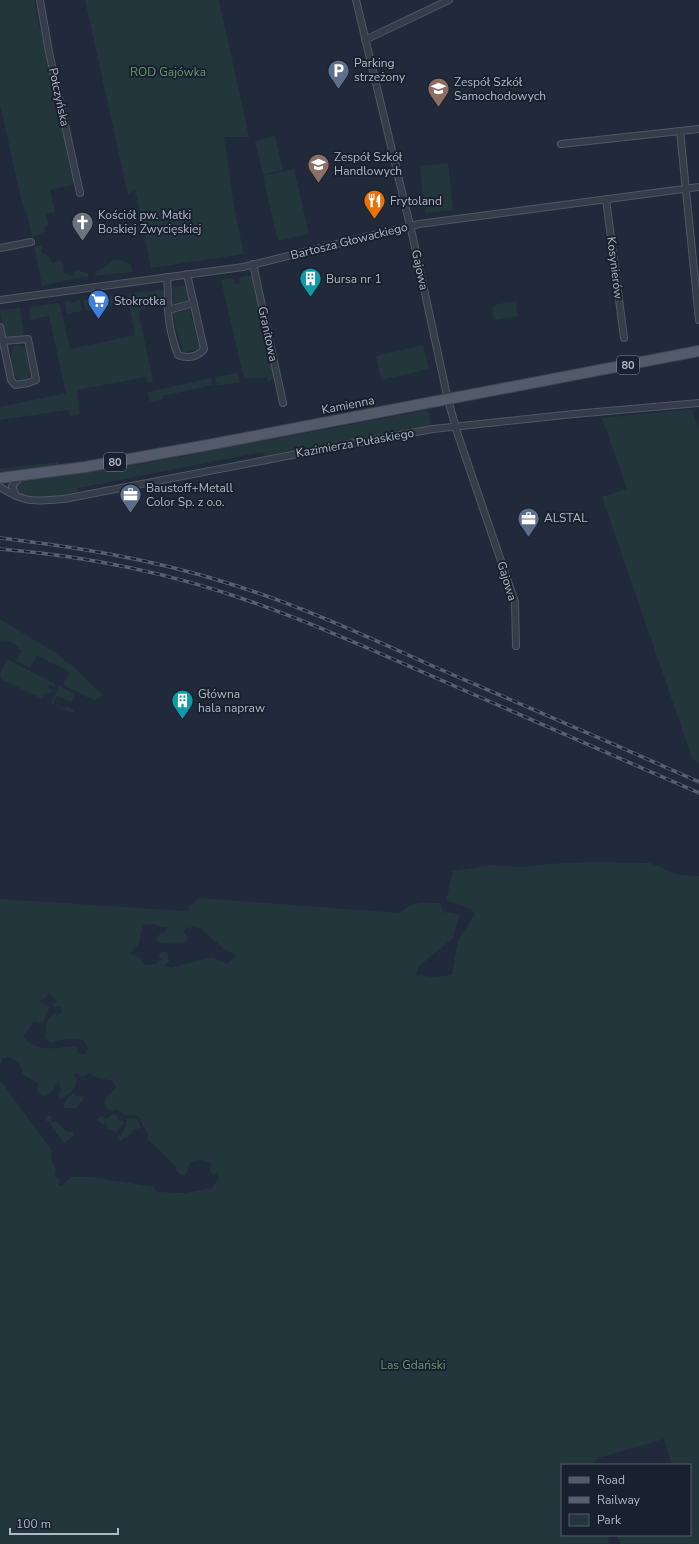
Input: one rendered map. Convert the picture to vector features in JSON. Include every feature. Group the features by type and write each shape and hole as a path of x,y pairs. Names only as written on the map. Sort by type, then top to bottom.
{"main road":[{"name":"Kamienna","path":"0,478 85,467 201,446 699,351"}],"street":[{"name":"Połczyńska","path":"40,0 51,60 80,193"},
{"name":"Gajowa","path":"356,0 410,226 448,400 515,602 516,646"},
{"path":"366,40 449,0"},
{"path":"561,144 699,129"},
{"path":"680,131 699,320"},
{"name":"Bartosza Głowackiego","path":"0,300 253,264 426,223 699,187"},
{"name":"Kosynierów","path":"606,199 624,338"},
{"path":"0,248 31,242"},
{"name":"Granitowa","path":"253,264 283,403"},
{"path":"167,277 169,294 168,310 176,349 178,355 184,358 200,354 204,349 187,274"},
{"path":"168,310 194,303"},
{"path":"0,327 11,380 15,385 36,380 28,339 3,341"},
{"name":"Kazimierza Pułaskiego","path":"0,487 29,501 64,499 339,446 456,426 699,403"},
{"path":"16,496 12,486 22,475"}],"green space":[{"path":"0,0 35,0 35,6 75,184 50,190 55,212 46,214 48,223 44,229 46,231 32,237 28,218 22,203 0,104"},
{"name":"ROD Gajówka","path":"85,0 219,0 249,137 224,137 234,207 244,254 151,268 135,188 128,195"},
{"path":"275,136 283,170 263,175 255,141"},
{"path":"448,163 453,210 425,213 420,166"},
{"path":"294,169 309,234 278,241 263,176"},
{"path":"34,246 42,246 41,252 48,256 53,263 59,260 64,265 63,272 73,276 76,270 87,273 89,277 76,278 42,286"},
{"path":"114,259 127,262 131,265 132,272 94,276 97,271 106,267"},
{"path":"253,275 273,374 273,378 268,382 267,377 244,379 221,280 234,278 235,284 240,283 239,277"},
{"path":"186,285 190,302 171,305 173,299 171,287"},
{"path":"163,289 164,303 140,310 139,314 153,382 148,383 146,377 77,390 80,414 70,416 68,410 0,420 0,407 66,393 49,316 30,320 29,310 31,307 58,303 60,305 70,349 135,335 127,294"},
{"path":"114,295 117,305 86,311 83,300 97,300 97,297"},
{"path":"80,300 82,311 67,314 65,302 70,301 71,303 75,303 75,301"},
{"path":"517,301 516,307 518,316 494,320 492,307 498,304"},
{"path":"20,308 24,333 21,336 7,337 3,330 0,310"},
{"path":"189,308 200,349 183,353 172,312"},
{"path":"18,345 27,348 30,361 30,373 26,380 20,380 17,378 12,367 12,349 14,346"},
{"path":"423,345 429,369 381,380 376,356"},
{"path":"238,373 240,382 217,386 215,377"},
{"path":"211,378 213,385 163,396 163,399 154,402 150,401 148,395 148,392"},
{"path":"692,409 699,429 699,763 692,759 602,497 627,489 602,418"},
{"path":"428,410 431,426 265,457 263,452 78,488 79,493 36,497 21,494 17,489 17,485 22,481 141,464"},
{"path":"58,462 59,465 0,472 0,469"},
{"path":"0,619 55,653 75,668 103,695 95,701 63,685 70,672 37,656 30,668 16,661 22,650 18,649 19,647 6,640 5,642 2,640 0,643"},
{"path":"7,659 55,684 54,687 50,685 48,688 52,690 50,694 46,692 42,699 1,679 0,674"},
{"path":"59,686 75,694 71,702 57,696 53,703 65,709 66,706 75,711 70,713 51,703"},
{"name":"Las Gdański","path":"590,862 650,863 679,875 699,876 699,1544 620,1544 618,1536 691,1536 691,1464 672,1464 664,1439 598,1458 593,1464 561,1464 561,1536 607,1536 609,1544 0,1544 0,1082 52,1151 51,1161 56,1170 54,1174 59,1180 59,1185 61,1186 71,1177 92,1177 153,1187 157,1192 185,1193 212,1188 219,1178 219,1174 217,1172 214,1175 210,1173 212,1166 210,1162 200,1160 190,1163 186,1175 181,1175 176,1170 176,1166 147,1139 148,1134 138,1116 125,1115 117,1109 112,1111 107,1109 104,1103 107,1096 116,1088 113,1081 94,1077 90,1073 82,1077 76,1073 74,1074 76,1079 75,1086 68,1095 59,1099 58,1095 61,1090 59,1083 56,1084 54,1090 46,1096 41,1095 37,1090 38,1084 23,1074 19,1062 9,1057 2,1059 0,1066 0,899 188,911 189,906 199,898 400,913 410,906 418,903 440,903 443,912 459,914 453,938 419,966 416,975 433,977 452,975 458,940 475,914 470,909 446,900 453,871 493,865 521,867","holes":["155,924 162,927 168,927 165,932 160,933 157,939 160,943 181,944 186,942 187,937 183,930 194,927 201,929 223,948 236,956 227,964 212,957 171,968 165,966 169,960 167,953 163,951 158,955 162,959 156,964 145,965 139,957 130,954 139,943 143,925","49,993 57,1001 53,1003 53,1007 61,1006 62,1013 59,1013 57,1016 55,1013 49,1019 47,1022 45,1038 52,1043 67,1039 83,1040 88,1048 84,1055 78,1053 77,1047 49,1048 36,1046 24,1038 24,1035 34,1021 39,1023 43,1022 50,1007 39,1002 40,1000 45,999"]},
{"path":"74,1093 75,1096 84,1097 77,1108 64,1108 66,1101"},
{"path":"113,1114 118,1116 118,1120 123,1121 124,1123 116,1133 109,1129 106,1124 101,1124 97,1119 102,1116 105,1117 105,1119"},
{"path":"47,1116 51,1116 52,1122 57,1122 67,1132 73,1132 74,1135 65,1143 56,1133 56,1130 52,1127 51,1123 45,1120"},
{"path":"127,1118 137,1119 141,1128 132,1130 133,1133 121,1141 118,1137 123,1135 121,1134 127,1124"}],"railway":[{"path":"0,538 57,545 141,560 197,574 276,599 352,630 699,782"},
{"path":"0,549 64,556 128,567 190,582 252,602 353,642 699,793"}],"place":[{"name":"Parking strzeżony","path":"338,90"},
{"name":"Zespół Szkół Samochodowych","path":"438,108"},
{"name":"Zespół Szkół Handlowych","path":"319,184"},
{"name":"Frytoland","path":"375,220"},
{"name":"Kościół pw. Matki Boskiej Zwycięskiej","path":"83,242"},
{"name":"Bursa nr 1","path":"310,298"},
{"name":"Stokrotka","path":"99,320"},
{"name":"Baustoff+Metall Color Sp. z o.o.","path":"130,514"},
{"name":"ALSTAL","path":"528,538"},
{"name":"Główna hala napraw","path":"183,720"}]}
